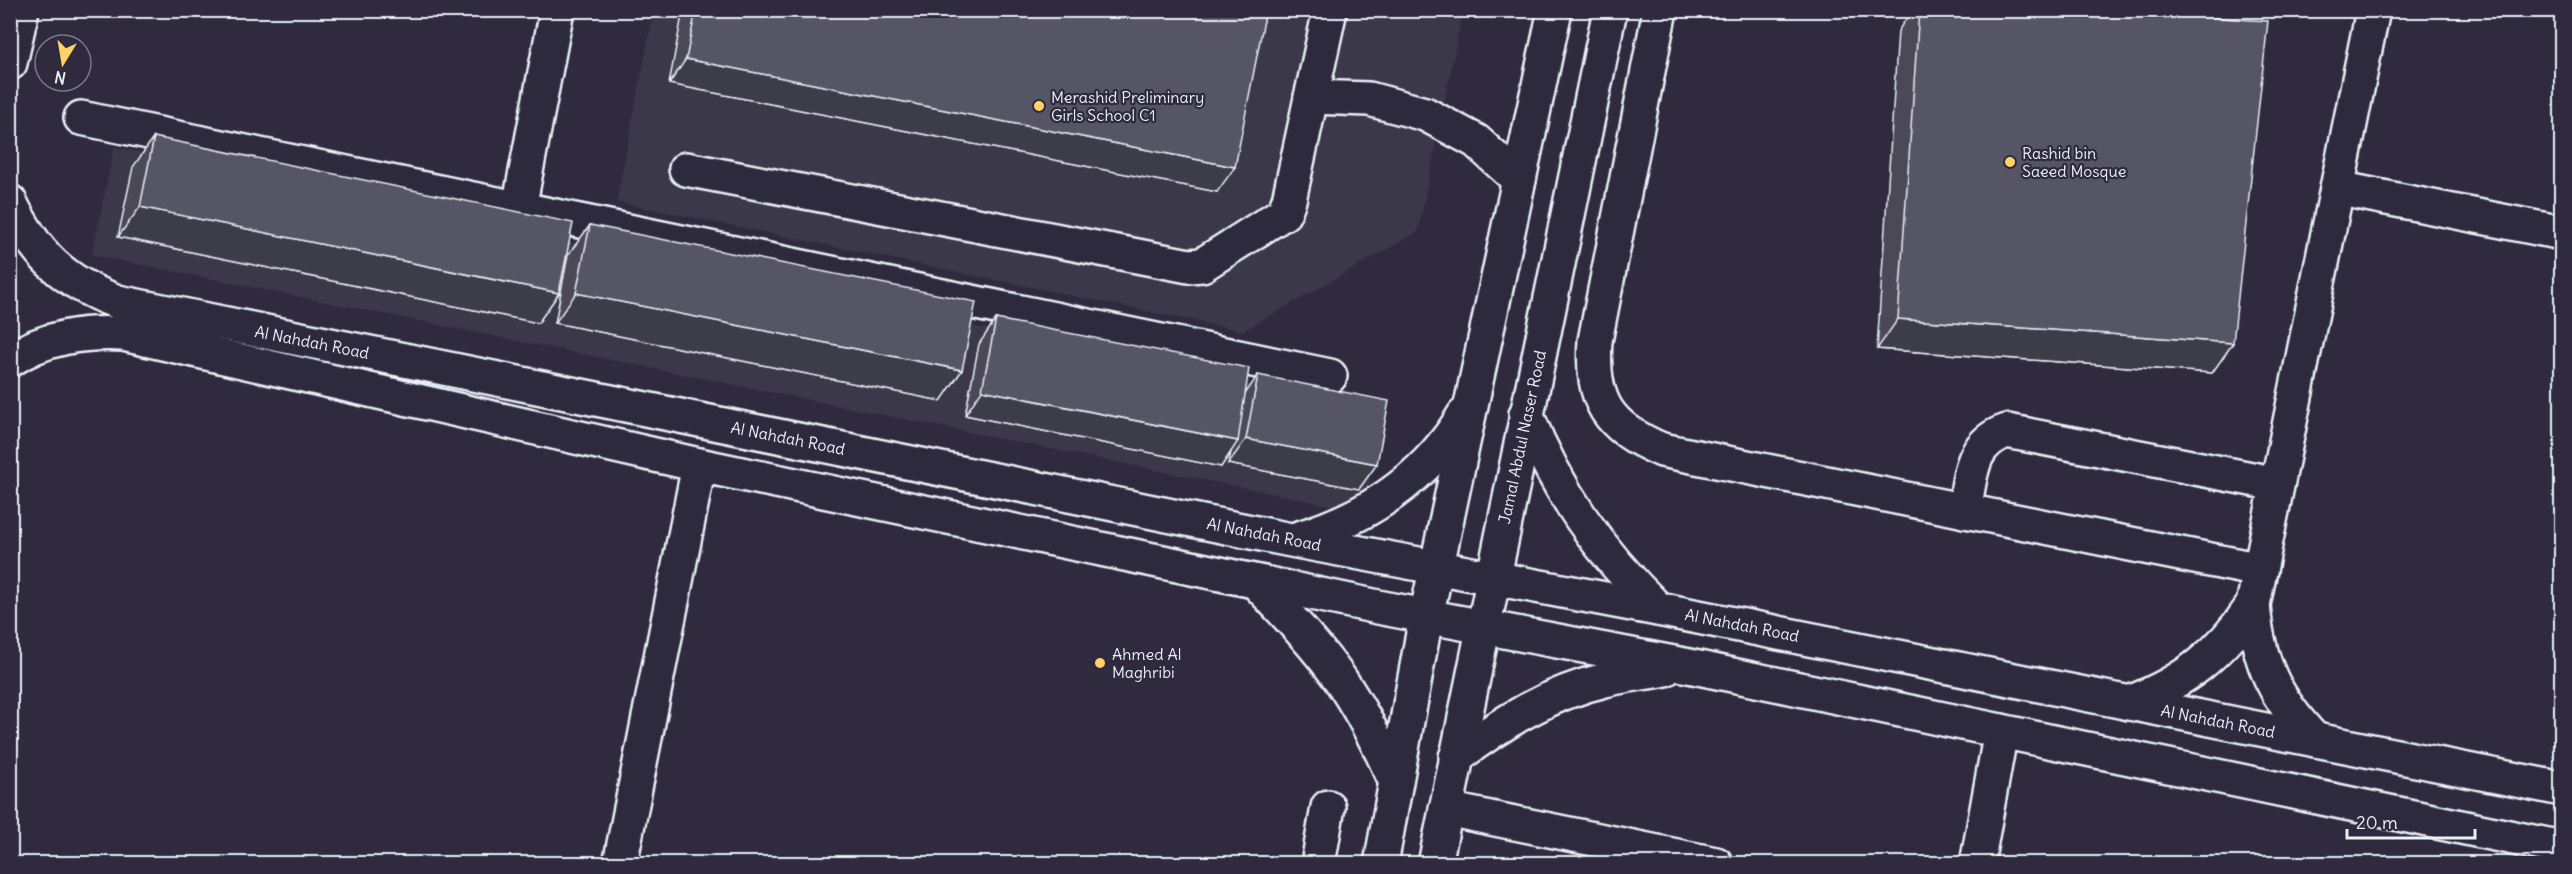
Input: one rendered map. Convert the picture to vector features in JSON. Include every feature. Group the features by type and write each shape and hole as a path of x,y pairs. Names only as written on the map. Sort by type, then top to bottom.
{"street":[{"path":"12,46 22,10"},
{"path":"519,208 557,10"},
{"path":"686,169 1189,266 1202,265 1284,213 1289,200 1330,10"},
{"path":"1381,864 1426,617 1555,10"},
{"name":"Jamal Abdul Naser Road","path":"1435,864 1610,10"},
{"path":"1660,10 1595,341 1593,370 1600,397 1615,421 1636,439 1662,450 2260,570"},
{"path":"2315,740 2294,718 2272,683 2256,635 2253,604 2373,10"},
{"path":"1311,97 1369,99 1425,114 1476,141 1519,180"},
{"path":"81,118 1330,376"},
{"path":"2337,188 2562,233"},
{"name":"Al Nahdah Road","path":"10,202 27,235 57,269 76,284 118,302 1291,540 1658,609 2562,789"},
{"name":"Al Nahdah Road","path":"10,360 45,342 71,335 123,334 699,465 1426,617 1684,666 2562,848"},
{"path":"1291,540 1328,529 1364,513 1397,492 1426,466 1452,436 1472,403"},
{"path":"1526,414 1555,477 1580,520 1630,581 1658,609"},
{"path":"1964,511 1975,460 1981,446 1993,436 2007,431 2277,484"},
{"path":"620,864 699,465"},
{"path":"1256,582 1305,635 1340,680 1371,729 1395,780"},
{"path":"2129,703 2179,681 2201,665 2221,647 2253,604"},
{"path":"1456,757 1490,732 1564,693 1604,680 1684,666"},
{"path":"1977,864 2001,731"},
{"path":"1318,864 1328,807"},
{"path":"1446,809 1716,864"}],"shaded area":[{"name":"Merashid Preliminary Girls School C1","path":"654,11 1463,11 1418,232 1243,331 616,202"},
{"path":"114,147 1383,412 1363,512 92,255"}],"building":[{"path":"696,10 1266,10 1235,167 686,59"},
{"path":"1919,10 2092,10 2268,21 2233,343 1898,319"},
{"path":"154,137 573,223 559,293 140,207"},
{"path":"590,225 976,302 962,370 576,293"},
{"path":"996,319 1249,368 1238,441 982,390"},
{"path":"1258,375 1389,401 1377,464 1246,439"}],"place":[{"name":"Merashid Preliminary Girls School C1","path":"1039,106"},
{"name":"Rashid bin Saeed Mosque","path":"2010,162"},
{"name":"Ahmed Al Maghribi","path":"1100,663"}]}
